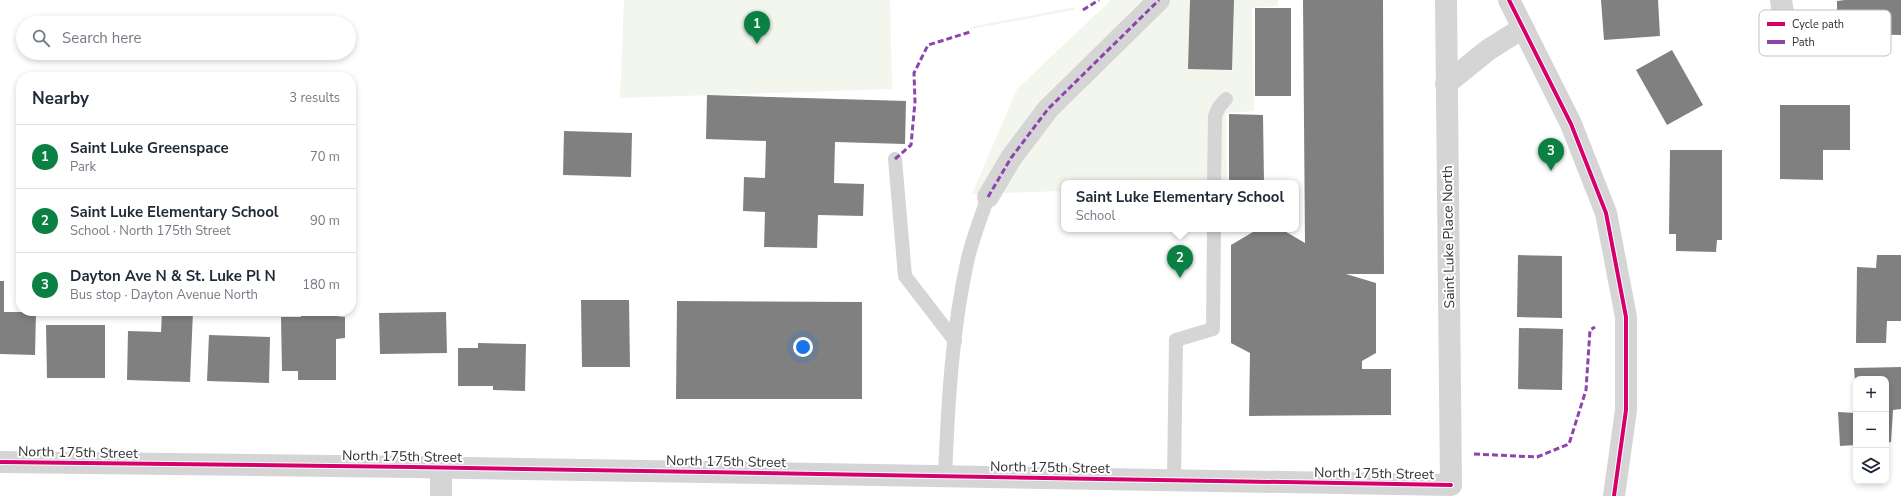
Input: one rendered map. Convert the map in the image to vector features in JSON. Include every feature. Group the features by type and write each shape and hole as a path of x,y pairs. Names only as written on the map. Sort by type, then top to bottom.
{"street":[{"path":"988,197 1011,158 1048,109 1159,0"},
{"name":"Saint Luke Place North","path":"1446,0 1448,491"},
{"path":"1510,0 1571,124 1606,214 1626,317 1626,410 1614,496"},
{"path":"1446,84 1488,50 1523,28"},
{"name":"North 175th Street","path":"0,462 441,467 1174,480 1448,491"},
{"path":"441,467 441,496"}],"lane":[{"path":"1214,180 1215,116 1219,106 1226,99"},
{"path":"895,159 905,276 955,341"},
{"path":"945,476 948,416 959,305 968,256 988,197"},
{"path":"1174,480 1176,340 1213,328 1214,232"}],"shaded area":[{"path":"624,0 890,0 892,89 620,98"},
{"path":"1111,0 1278,0 1278,6 1252,8 1254,111 1226,113 1227,180 1061,180 1061,191 972,194 1017,89"},
{"path":"1074,7 1075,10 971,29 970,27"}],"building":[{"path":"1190,0 1234,0 1232,70 1188,69"},
{"path":"1303,0 1383,0 1384,274 1346,274 1376,283 1376,353 1362,361 1362,369 1391,369 1391,415 1249,416 1250,353 1231,343 1231,245 1253,232 1286,232 1305,243"},
{"path":"1601,0 1658,0 1660,36 1604,40"},
{"path":"1901,0 1901,35 1891,35 1891,10 1837,10 1837,1"},
{"path":"1255,8 1291,8 1291,96 1255,96"},
{"path":"1672,50 1703,105 1667,125 1636,70"},
{"path":"707,95 906,101 905,144 835,142 834,183 864,184 863,216 818,215 817,248 764,247 765,212 743,211 744,177 765,178 766,141 706,139"},
{"path":"1780,105 1850,105 1850,150 1823,150 1823,180 1780,179"},
{"path":"1229,114 1263,115 1264,180 1229,180"},
{"path":"564,131 632,133 631,177 563,175"},
{"path":"1670,150 1722,150 1722,240 1717,240 1716,252 1676,251 1676,234 1669,234"},
{"path":"1518,255 1562,256 1562,318 1517,317"},
{"path":"1877,255 1901,255 1901,321 1887,321 1886,343 1856,343 1857,267 1876,268"},
{"path":"0,281 4,281 4,312 16,312 16,316 36,316 35,355 0,354"},
{"path":"581,300 629,300 630,367 582,367"},
{"path":"677,301 862,302 862,399 676,399"},
{"path":"446,312 447,353 380,354 379,313"},
{"path":"162,316 193,316 190,382 127,380 128,331 161,332"},
{"path":"281,317 345,317 345,338 336,339 336,380 298,380 298,371 282,371"},
{"path":"46,325 105,325 105,378 47,378"},
{"path":"1519,328 1563,329 1562,390 1518,389"},
{"path":"209,335 270,337 269,383 207,381"},
{"path":"478,343 526,344 525,391 493,390 493,386 458,386 458,348 478,348"},
{"path":"1901,367 1901,409 1893,410 1891,442 1889,442 1889,376 1855,376 1854,368"},
{"path":"1838,412 1853,413 1853,445 1840,446"}],"marked path":[{"path":"1083,10 1099,0"},
{"path":"988,197 1011,158 1048,109 1159,0"},
{"path":"895,159 911,145 915,102 914,73 928,45 970,32"},
{"path":"1474,454 1537,457 1569,444 1586,390 1590,330 1595,327"}],"cycle path":[{"path":"1509,0 1571,124 1606,213 1626,317 1626,410 1614,496"},
{"path":"0,462 412,467 1451,485"}],"place":[{"name":"Saint Luke Greenspace","path":"757,44"},
{"name":"Dayton Ave N & St. Luke Pl N","path":"1551,171"},
{"name":"Saint Luke Elementary School","path":"1180,278"}]}
